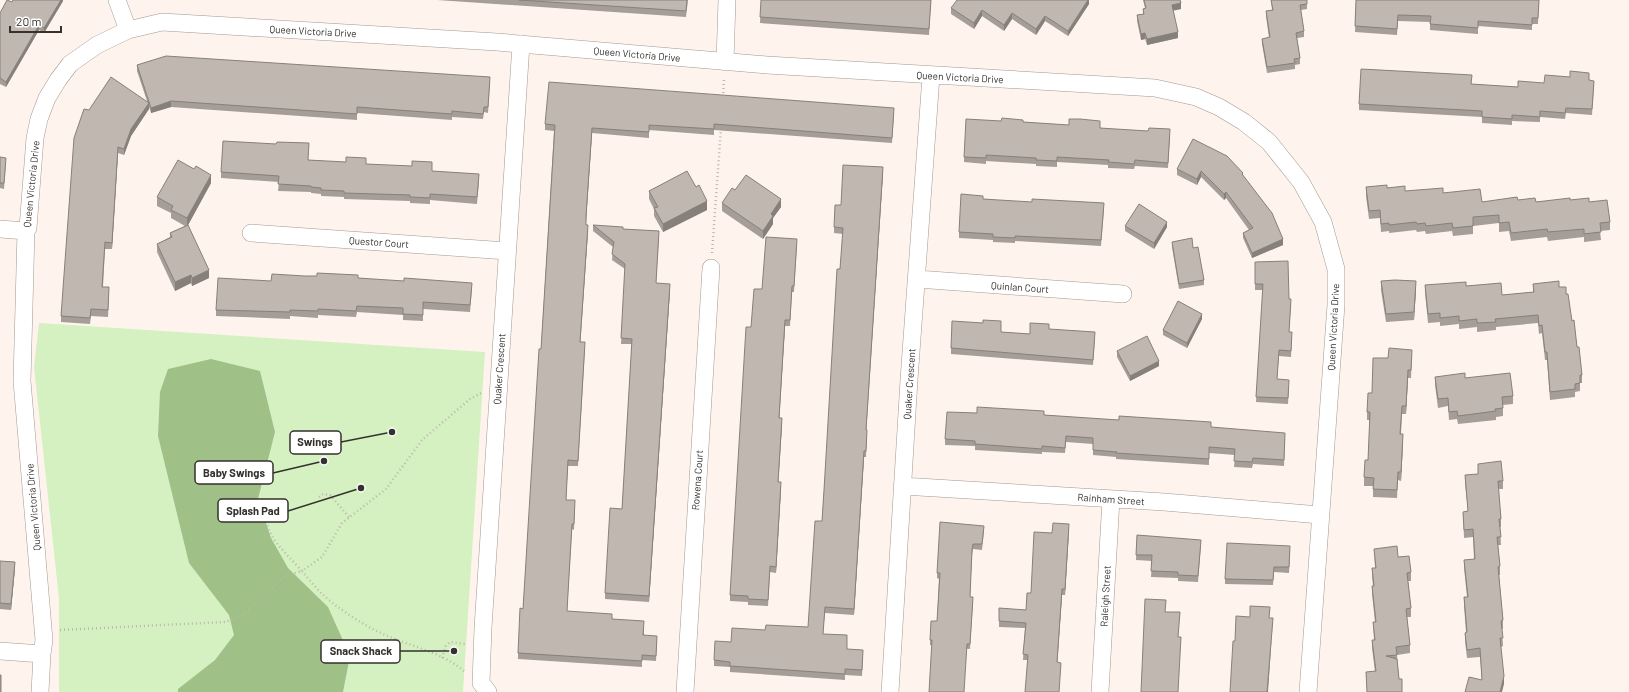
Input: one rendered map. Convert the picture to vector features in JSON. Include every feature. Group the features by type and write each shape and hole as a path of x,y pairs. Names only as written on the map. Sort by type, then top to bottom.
{"street":[{"path":"117,0 128,30"},
{"path":"725,62 727,0"},
{"name":"Queen Victoria Drive","path":"40,692 44,640 22,381 26,231 28,228 35,138 38,119 47,98 70,64 97,45 128,30 162,22 182,22 521,44 725,62 931,76 1105,84 1168,90 1196,96 1219,107 1266,138 1301,182 1322,222 1336,269 1336,305 1308,692"},
{"name":"Quaker Crescent","path":"484,688 498,382 521,44"},
{"name":"Quaker Crescent","path":"890,692 902,486 931,76"},
{"path":"0,229 26,231"},
{"name":"Questor Court","path":"251,233 506,251"},
{"name":"Rowena Court","path":"685,692 711,268"},
{"name":"Quinlan Court","path":"917,279 1123,294"},
{"name":"Rainham Street","path":"902,486 1111,499 1320,515"},
{"name":"Raleigh Street","path":"1100,692 1111,499"},
{"path":"0,651 42,654"}],"path":[{"path":"723,99 725,62"},
{"path":"711,268 721,122"},
{"path":"43,632 82,628 153,627 225,622 243,615 285,576 302,571 322,557 342,523 386,489 422,440 470,399 498,382"},
{"path":"319,497 323,494 330,495 349,517"},
{"path":"283,499 269,515 268,524 270,534 322,594 350,614 381,633 442,658 464,671 484,688"},
{"path":"442,658 446,646 450,642 465,643 465,650"},
{"path":"464,664 464,671"}],"green space":[{"path":"39,323 485,352 463,692 59,692 59,599 34,367"},
{"path":"211,359 260,371 275,432 258,499 271,538 288,568 328,607 350,656 343,692 178,692 178,689 215,660 234,635 229,615 189,563 158,436 160,392 168,369"}],"building":[{"path":"7,0 12,2 13,0 61,0 44,28 39,25 6,82 0,78 0,13"},
{"path":"519,0 687,0 686,11"},
{"path":"761,0 931,0 929,29 760,17"},
{"path":"957,0 1088,0 1068,31 1045,16 1036,29 1012,13 1004,25 982,10 974,23 951,8"},
{"path":"1144,0 1180,0 1181,3 1172,5 1178,32 1147,39 1145,33 1141,34 1137,15 1144,14 1143,9 1146,8"},
{"path":"1271,0 1307,0 1307,4 1300,5 1304,31 1296,33 1300,58 1294,59 1295,63 1267,67 1262,39 1270,37 1266,11 1273,10"},
{"path":"1356,0 1539,0 1538,18 1532,18 1532,25 1478,21 1478,28 1430,24 1431,16 1398,15 1397,29 1355,26"},
{"path":"166,56 490,77 488,107 484,107 483,114 452,111 452,114 357,107 357,114 171,101 151,108 137,65"},
{"path":"1361,69 1472,75 1471,84 1518,87 1518,81 1544,83 1545,75 1570,77 1570,71 1589,73 1589,80 1594,81 1592,109 1566,108 1565,113 1540,111 1540,117 1512,115 1512,119 1482,117 1482,111 1359,104"},
{"path":"111,77 149,103 131,129 124,149 118,147 112,243 105,242 102,287 109,287 108,310 91,309 90,318 61,316 74,138 84,109 89,110"},
{"path":"549,82 894,108 892,138 714,124 714,129 649,125 649,132 592,128 586,216 586,225 588,225 580,342 585,342 578,461 568,460 566,500 575,500 574,524 572,524 567,611 612,614 612,619 644,621 643,635 657,636 656,656 642,655 642,661 518,653 520,608 523,609 555,125 545,124"},
{"path":"1002,118 1023,120 1023,122 1069,125 1069,119 1080,119 1100,121 1100,128 1148,131 1149,128 1170,129 1168,163 1135,160 1134,164 1108,162 1109,160 1057,157 1057,161 1036,160 1036,158 986,155 986,158 964,157 966,119 1001,121"},
{"path":"1193,139 1227,156 1243,173 1242,174 1272,213 1283,239 1252,253 1243,233 1253,228 1226,192 1224,194 1201,171 1197,179 1177,169"},
{"path":"223,141 276,144 277,142 309,143 308,160 346,162 346,157 366,158 366,164 412,166 412,161 432,162 432,171 479,174 477,197 430,194 430,198 410,197 410,195 344,193 344,191 321,190 321,188 311,186 278,184 279,176 221,172"},
{"path":"0,157 6,158 4,183 0,183"},
{"path":"178,160 194,169 196,166 211,175 187,218 171,210 173,206 157,197"},
{"path":"843,165 883,167 866,430 866,451 864,451 854,609 825,607 823,634 847,635 847,649 863,650 862,670 845,669 845,674 730,666 730,662 714,660 715,641 731,642 732,628 765,630 766,625 808,627 815,521 822,521 837,269 840,269 843,228 834,227 835,205 841,205"},
{"path":"687,171 696,187 699,185 707,201 663,224 654,208 658,207 649,191"},
{"path":"746,175 781,199 771,214 773,216 763,231 722,203 732,188 735,190"},
{"path":"1387,185 1387,188 1405,186 1405,191 1443,188 1443,193 1480,189 1482,202 1517,197 1518,200 1535,198 1536,202 1570,198 1570,200 1589,198 1589,202 1607,200 1610,222 1600,223 1601,232 1584,234 1584,229 1548,232 1547,229 1511,233 1509,222 1499,223 1499,215 1473,217 1473,226 1453,228 1452,223 1426,226 1425,223 1417,224 1416,222 1389,225 1389,223 1381,224 1380,210 1369,211 1366,187"},
{"path":"961,194 983,196 983,199 1032,202 1032,199 1104,203 1101,240 1015,236 1015,238 993,237 993,234 959,232"},
{"path":"1139,204 1167,222 1154,243 1125,226"},
{"path":"188,225 209,270 192,278 191,275 175,282 157,244 172,237 170,233"},
{"path":"593,225 623,227 623,229 659,231 656,283 670,284 649,596 605,593 610,508 622,509 632,339 621,338 625,264 612,254 614,242"},
{"path":"766,237 797,239 790,320 785,320 779,418 782,418 778,482 781,482 776,567 770,566 768,600 748,599 748,596 730,595 746,327 751,327 754,289 762,289"},
{"path":"1192,238 1193,248 1198,247 1204,280 1179,284 1172,242"},
{"path":"1288,261 1289,299 1291,299 1289,332 1292,332 1291,351 1279,350 1277,379 1289,380 1288,398 1256,397 1263,284 1255,284 1255,262"},
{"path":"317,273 358,275 358,278 404,281 404,278 472,283 470,305 423,302 423,315 403,314 403,308 357,306 356,311 318,309 318,311 290,310 290,312 216,310 218,278 271,281 272,274 317,276"},
{"path":"1381,281 1416,281 1414,312 1386,314"},
{"path":"1559,281 1559,287 1566,287 1566,294 1568,294 1572,321 1574,320 1577,347 1579,347 1582,375 1580,375 1580,383 1575,384 1575,389 1550,392 1547,352 1545,352 1542,325 1539,326 1538,315 1495,319 1496,322 1477,323 1477,319 1459,321 1459,316 1440,318 1440,313 1428,314 1425,285 1466,282 1466,286 1501,283 1502,295 1534,292 1533,284"},
{"path":"1178,301 1202,314 1187,343 1163,330"},
{"path":"983,320 1001,321 1001,332 1030,334 1030,323 1049,324 1049,329 1095,332 1093,360 951,348 952,321 983,323"},
{"path":"1147,336 1159,361 1130,376 1117,351"},
{"path":"1389,348 1412,350 1411,370 1408,370 1406,406 1402,406 1400,434 1403,434 1401,472 1398,472 1397,490 1373,489 1374,478 1364,477 1365,460 1368,460 1370,412 1367,412 1368,393 1372,393 1373,358 1388,358"},
{"path":"1465,373 1465,378 1510,373 1513,396 1502,397 1503,408 1495,409 1496,411 1458,416 1457,411 1449,412 1448,398 1438,399 1435,377"},
{"path":"977,407 1044,411 1044,415 1119,420 1119,416 1211,422 1211,427 1285,433 1284,460 1253,458 1252,462 1234,461 1235,449 1209,447 1209,459 1116,453 1117,452 1093,450 1093,438 1066,436 1065,448 1042,446 1042,449 975,444 975,441 945,439 947,412 977,413"},
{"path":"1501,461 1503,481 1498,481 1501,537 1497,537 1503,620 1501,621 1503,638 1500,638 1504,676 1500,692 1465,692 1469,677 1482,680 1480,648 1467,650 1465,633 1467,632 1464,597 1468,597 1464,560 1475,559 1473,529 1464,530 1463,512 1468,511 1465,475 1478,474 1478,464"},
{"path":"940,522 984,526 982,544 973,544 972,550 970,597 973,597 970,644 967,644 964,692 929,692 932,640 930,640 931,621 937,621 940,573 937,573"},
{"path":"1053,523 1069,524 1065,589 1062,589 1057,662 1061,663 1059,692 1025,692 1028,655 1023,654 1026,623 999,621 999,608 1026,610 1027,593 1031,593 1034,532 1052,533"},
{"path":"1137,535 1201,540 1198,576 1178,575 1178,572 1151,571 1152,555 1136,555"},
{"path":"1227,543 1290,546 1289,567 1274,567 1273,580 1225,579"},
{"path":"1397,546 1398,557 1409,556 1411,572 1407,573 1411,608 1406,609 1410,645 1396,647 1397,655 1386,656 1397,659 1399,679 1402,679 1402,692 1367,692 1366,672 1376,671 1372,640 1375,640 1373,622 1376,622 1372,586 1374,586 1372,568 1376,568 1374,549"},
{"path":"0,561 15,562 11,604 0,603"},
{"path":"1145,599 1166,600 1165,612 1180,612 1178,637 1181,637 1178,692 1141,692"},
{"path":"1250,606 1270,607 1269,618 1273,618 1267,692 1230,692 1236,616 1250,617"},
{"path":"1,675 1,692 0,692"}],"place":[{"name":"Swings","path":"392,432"},
{"name":"Baby Swings","path":"324,461"},
{"name":"Splash Pad","path":"361,488"},
{"name":"Snack Shack","path":"454,651"}]}
